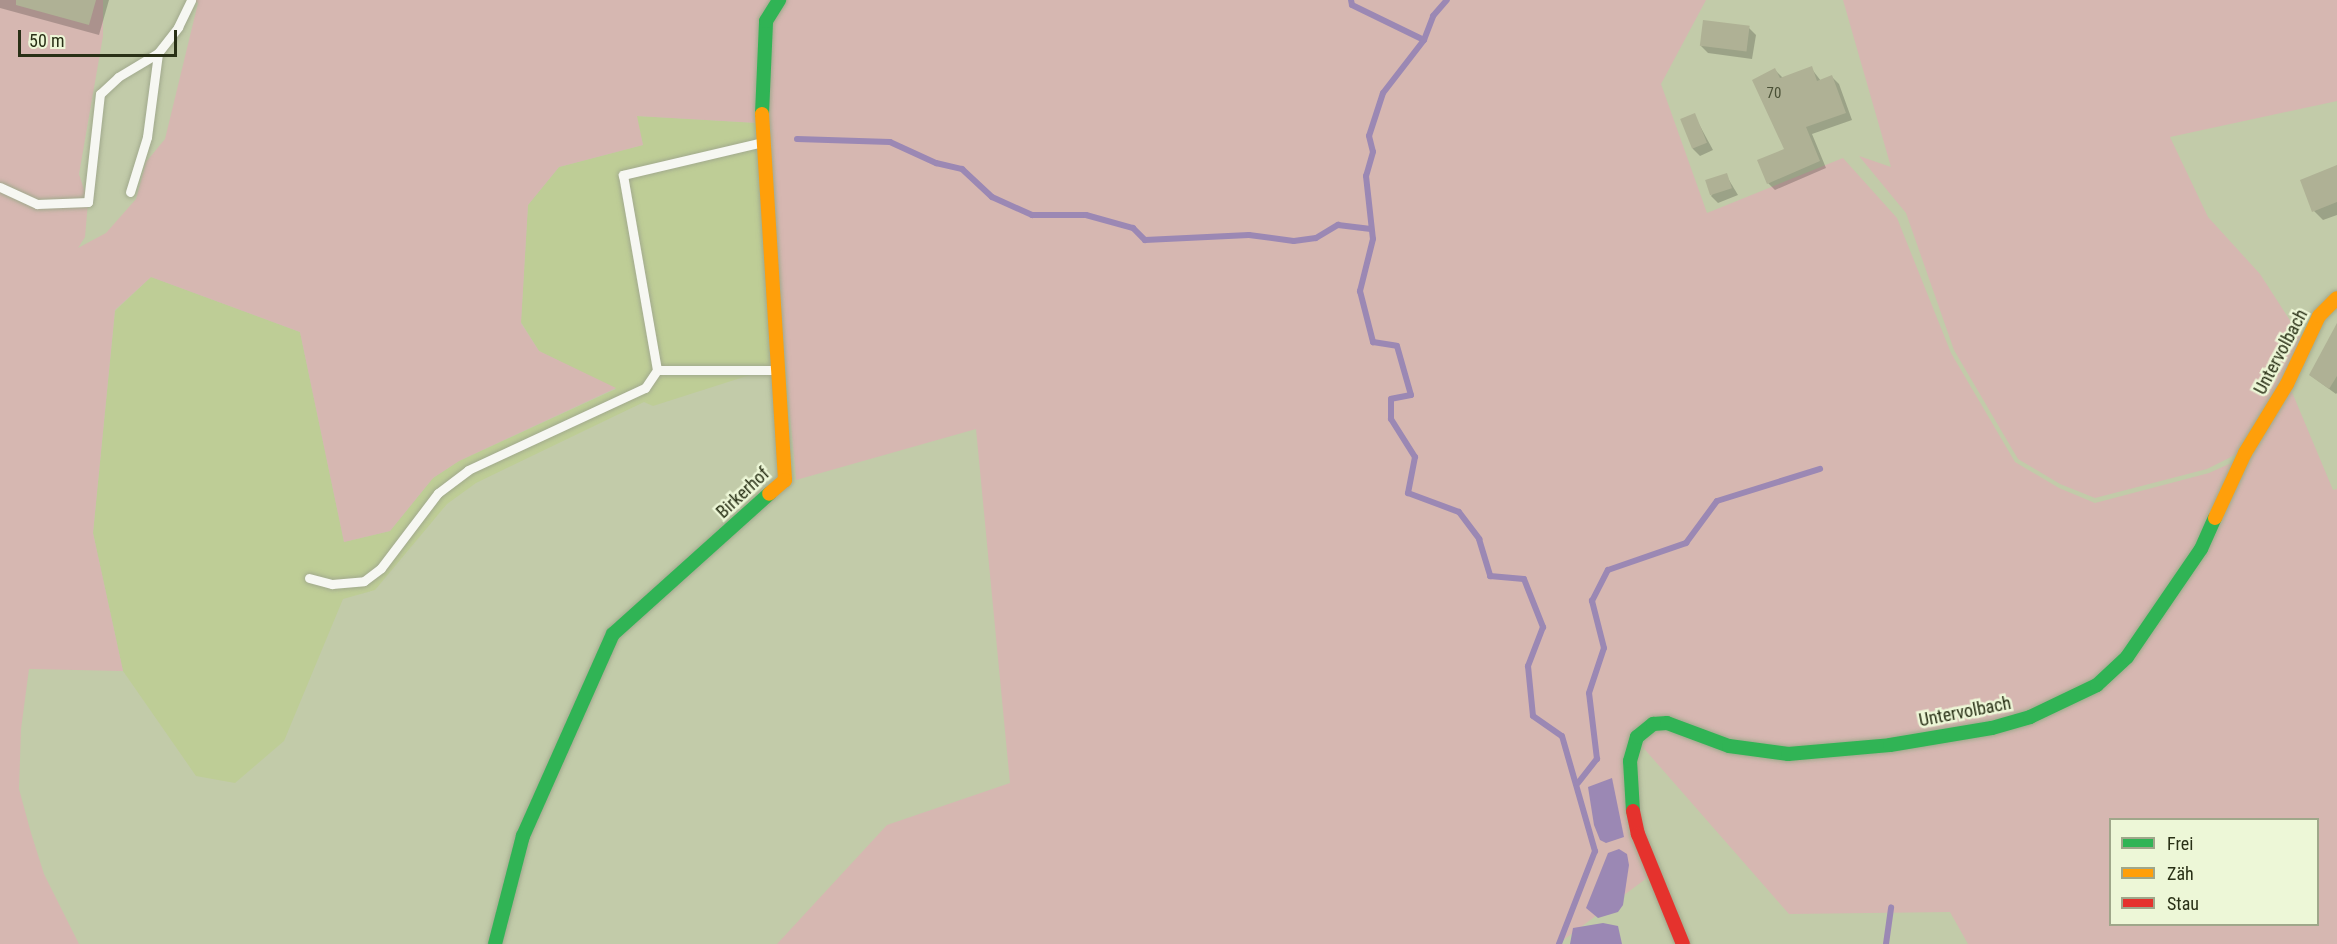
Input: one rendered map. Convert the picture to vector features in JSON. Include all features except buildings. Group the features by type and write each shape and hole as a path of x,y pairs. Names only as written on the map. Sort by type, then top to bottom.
{"street":[{"name":"Birkerhof","path":"495,944 523,836 613,634 785,480 779,370 761,142 766,21 779,0"},
{"name":"Untervolbach","path":"1683,944 1652,874 1629,794 1630,761 1641,732 1653,724 1667,723 1729,746 1788,754 1890,745 1992,728 2030,717 2097,685 2127,657 2201,549 2245,453 2287,384 2319,316 2337,298"}],"lane":[{"path":"0,187 37,204 88,202 100,94 118,77 158,53 178,27 191,0"},
{"path":"130,192 147,137 158,53"},
{"path":"309,578 332,584 364,581 381,568 438,493 468,470 645,388 657,370 623,175 761,142"},
{"path":"657,370 779,370"}],"shaded area":[{"path":"0,0 103,0 103,36 79,174 88,202 85,237 78,248 106,233 136,199 146,162 165,139 198,3 193,0 774,0 758,123 637,116 643,145 559,167 528,205 521,323 539,351 616,388 459,461 433,478 390,531 344,542 300,332 151,277 115,310 93,533 123,671 29,669 21,729 19,789 44,874 79,944 0,944"},
{"path":"785,0 1706,0 1661,84 1707,213 1843,158 1897,218 1951,353 2015,462 2059,488 2095,503 2209,473 2247,456 2289,385 2333,490 2337,489 2337,944 1968,944 1950,912 1789,914 1633,736 1647,878 1558,944 777,944 887,825 1010,783 976,429 796,480 765,142 772,21"},
{"path":"1843,0 2337,0 2337,101 2170,137 2208,217 2260,274 2304,342 2241,452 2207,469 2095,498 2060,484 2018,459 1954,350 1906,213 1859,156 1891,167"},
{"path":"636,116 758,123 772,368 653,406 644,402 476,483 447,504 375,590 343,599 284,741 235,783 196,776 123,671 93,533 115,311 151,277 300,332 344,542 390,531 433,478 459,461 616,389 539,351 521,322 528,205 559,167 643,145"},
{"path":"1612,778 1624,837 1606,843 1600,840 1594,825 1588,787"},
{"path":"1619,849 1627,854 1629,865 1623,905 1618,912 1598,918 1586,908 1608,853"},
{"path":"1603,923 1618,926 1622,944 1570,944 1573,928"}],"waterway":[{"path":"1351,0 1352,5 1424,40 1383,93 1369,136 1373,152 1366,176 1373,239 1360,291 1373,342 1397,346 1411,395 1391,399 1391,419 1415,457 1408,493 1459,512 1479,539 1490,576 1524,579 1543,627 1528,666 1533,716 1562,736 1595,851 1559,944"},
{"path":"1424,40 1433,16 1447,0"},
{"path":"797,139 890,142 936,163 962,169 992,197 1032,215 1086,215 1133,228 1145,240 1249,235 1294,241 1316,238 1338,225 1371,229"},
{"path":"1578,783 1597,759 1589,693 1604,648 1592,601 1608,570 1686,543 1717,501 1820,469"},
{"path":"1886,944 1891,907"}],"traffic: fast":[{"path":"762,114 766,21 779,0"},
{"path":"495,944 523,836 613,634 769,494"},
{"path":"1633,811 1630,761 1637,737 1653,724 1667,723 1729,746 1788,754 1890,745 1992,728 2030,717 2097,685 2127,657 2201,549 2215,518"}],"traffic: slow":[{"path":"762,114 785,480 769,494"},
{"path":"2215,518 2245,453 2287,384 2319,316 2337,298"}],"traffic: jam":[{"path":"1633,811 1638,834 1683,944"}]}
